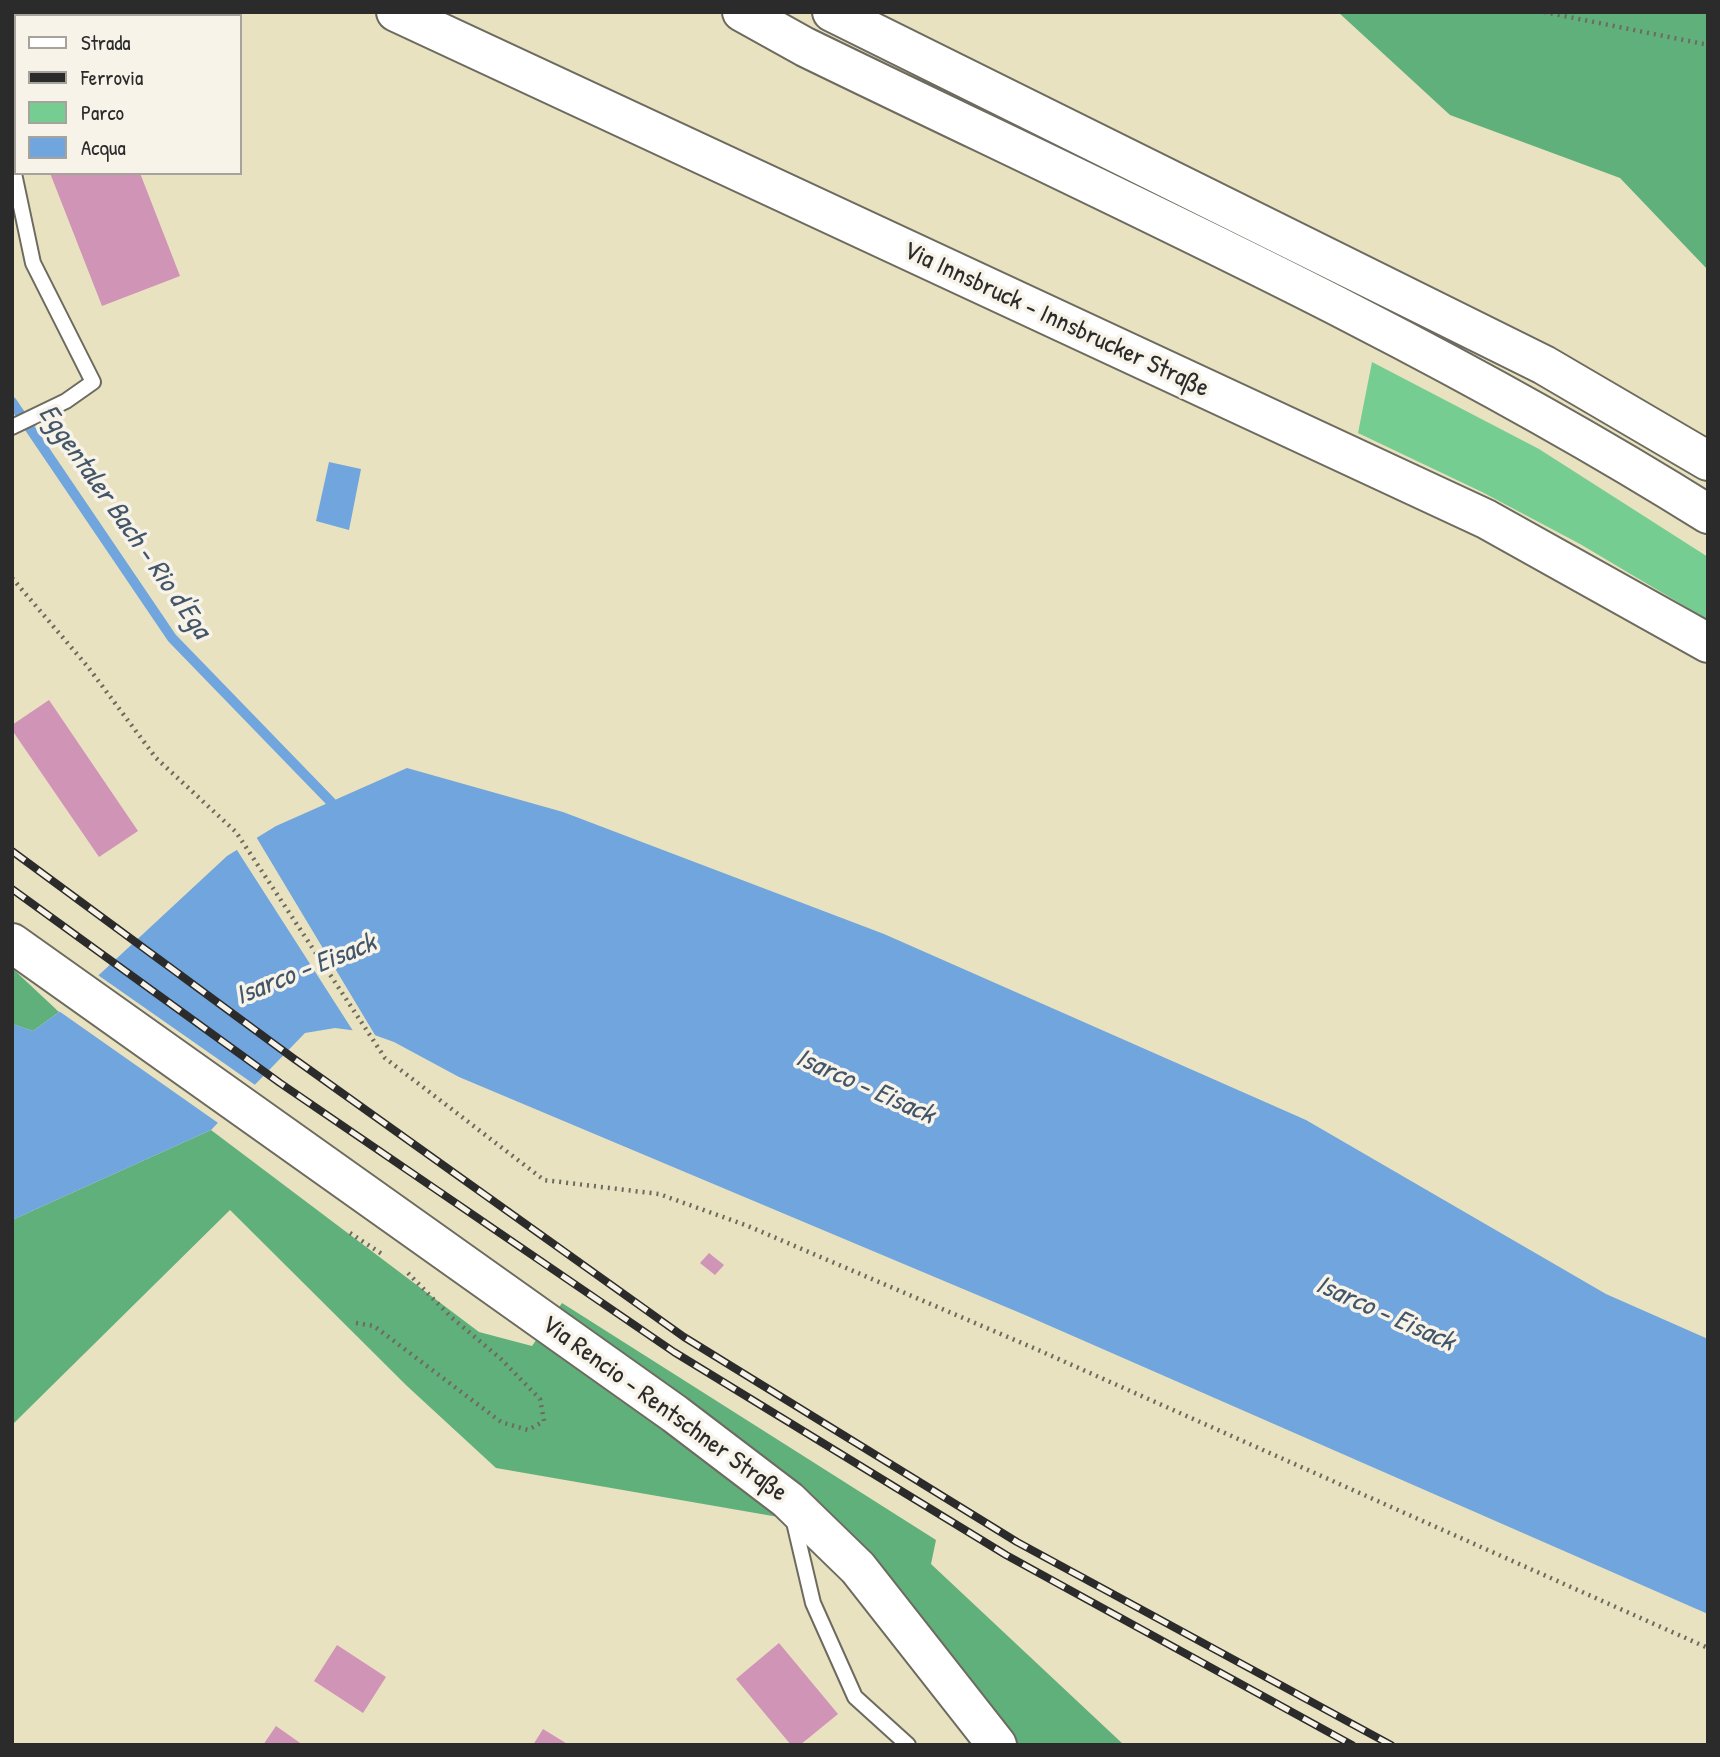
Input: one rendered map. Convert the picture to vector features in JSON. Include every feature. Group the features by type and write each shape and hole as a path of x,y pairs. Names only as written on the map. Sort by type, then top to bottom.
{"main road":[{"name":"Via Innsbruck - Innsbrucker Straße","path":"396,12 1486,519 1708,643"},
{"path":"742,12 805,47 1392,334 1531,408 1708,514"},
{"path":"832,12 1544,365 1708,461"},
{"name":"Via Rencio - Rentschner Straße","path":"12,943 675,1414 788,1500 858,1568 997,1745"}],"lane":[{"path":"12,427 66,401 93,382 33,263 14,175"},
{"path":"788,1500 813,1604 855,1697 908,1745"}],"path":[{"path":"1545,12 1708,47"},
{"path":"12,578 88,667 156,758 236,832 385,1058 544,1180 659,1194 748,1227 1037,1349 1708,1648"},
{"path":"350,1233 393,1261"},
{"path":"356,1323 374,1326 501,1422 528,1430 544,1421 540,1399 500,1358 450,1317 404,1268"}],"green space":[{"path":"1338,12 1708,12 1708,270 1620,178 1450,115"},
{"path":"1372,362 1539,449 1708,557 1708,620 1580,544 1482,492 1358,433"},
{"path":"12,968 59,1012 33,1031 12,1024"},
{"path":"211,1130 479,1332 532,1346 562,1303 936,1540 931,1564 1124,1745 1019,1745 836,1527 496,1468 407,1386 230,1210 12,1425 12,1220"}],"water":[{"path":"329,462 361,469 349,530 316,521"},
{"name":"Isarco - Eisack","path":"407,768 563,812 884,934 1306,1120 1606,1294 1708,1339 1708,1614 1025,1315 459,1077 394,1042 366,1032 335,1028 305,1033 211,1130 12,1220 12,1024 33,1031 59,1012 227,856 276,826"}],"pier":[{"path":"255,835 378,1040 355,1034 235,847"},
{"path":"95,973 258,1087 221,1125 56,1009"}],"building":[{"path":"12,12 36,12 14,14 12,96"},
{"path":"91,12 161,12 156,14"},
{"path":"51,175 141,175 180,276 102,306"},
{"path":"49,700 138,831 99,857 12,730 12,725"},
{"path":"709,1253 724,1265 715,1275 700,1263"},
{"path":"779,1643 838,1714 800,1745 791,1745 736,1679"},
{"path":"337,1645 386,1677 363,1713 314,1681"},
{"path":"276,1726 303,1745 263,1745"},
{"path":"543,1729 569,1745 533,1745"}],"waterway":[{"name":"Eggentaler Bach - Rio d'Ega","path":"12,402 172,638 331,802 336,812"}],"railway":[{"path":"12,851 293,1058 684,1337 1017,1542 1391,1745"},
{"path":"12,889 280,1083 674,1352 1006,1555 1352,1745"}]}
